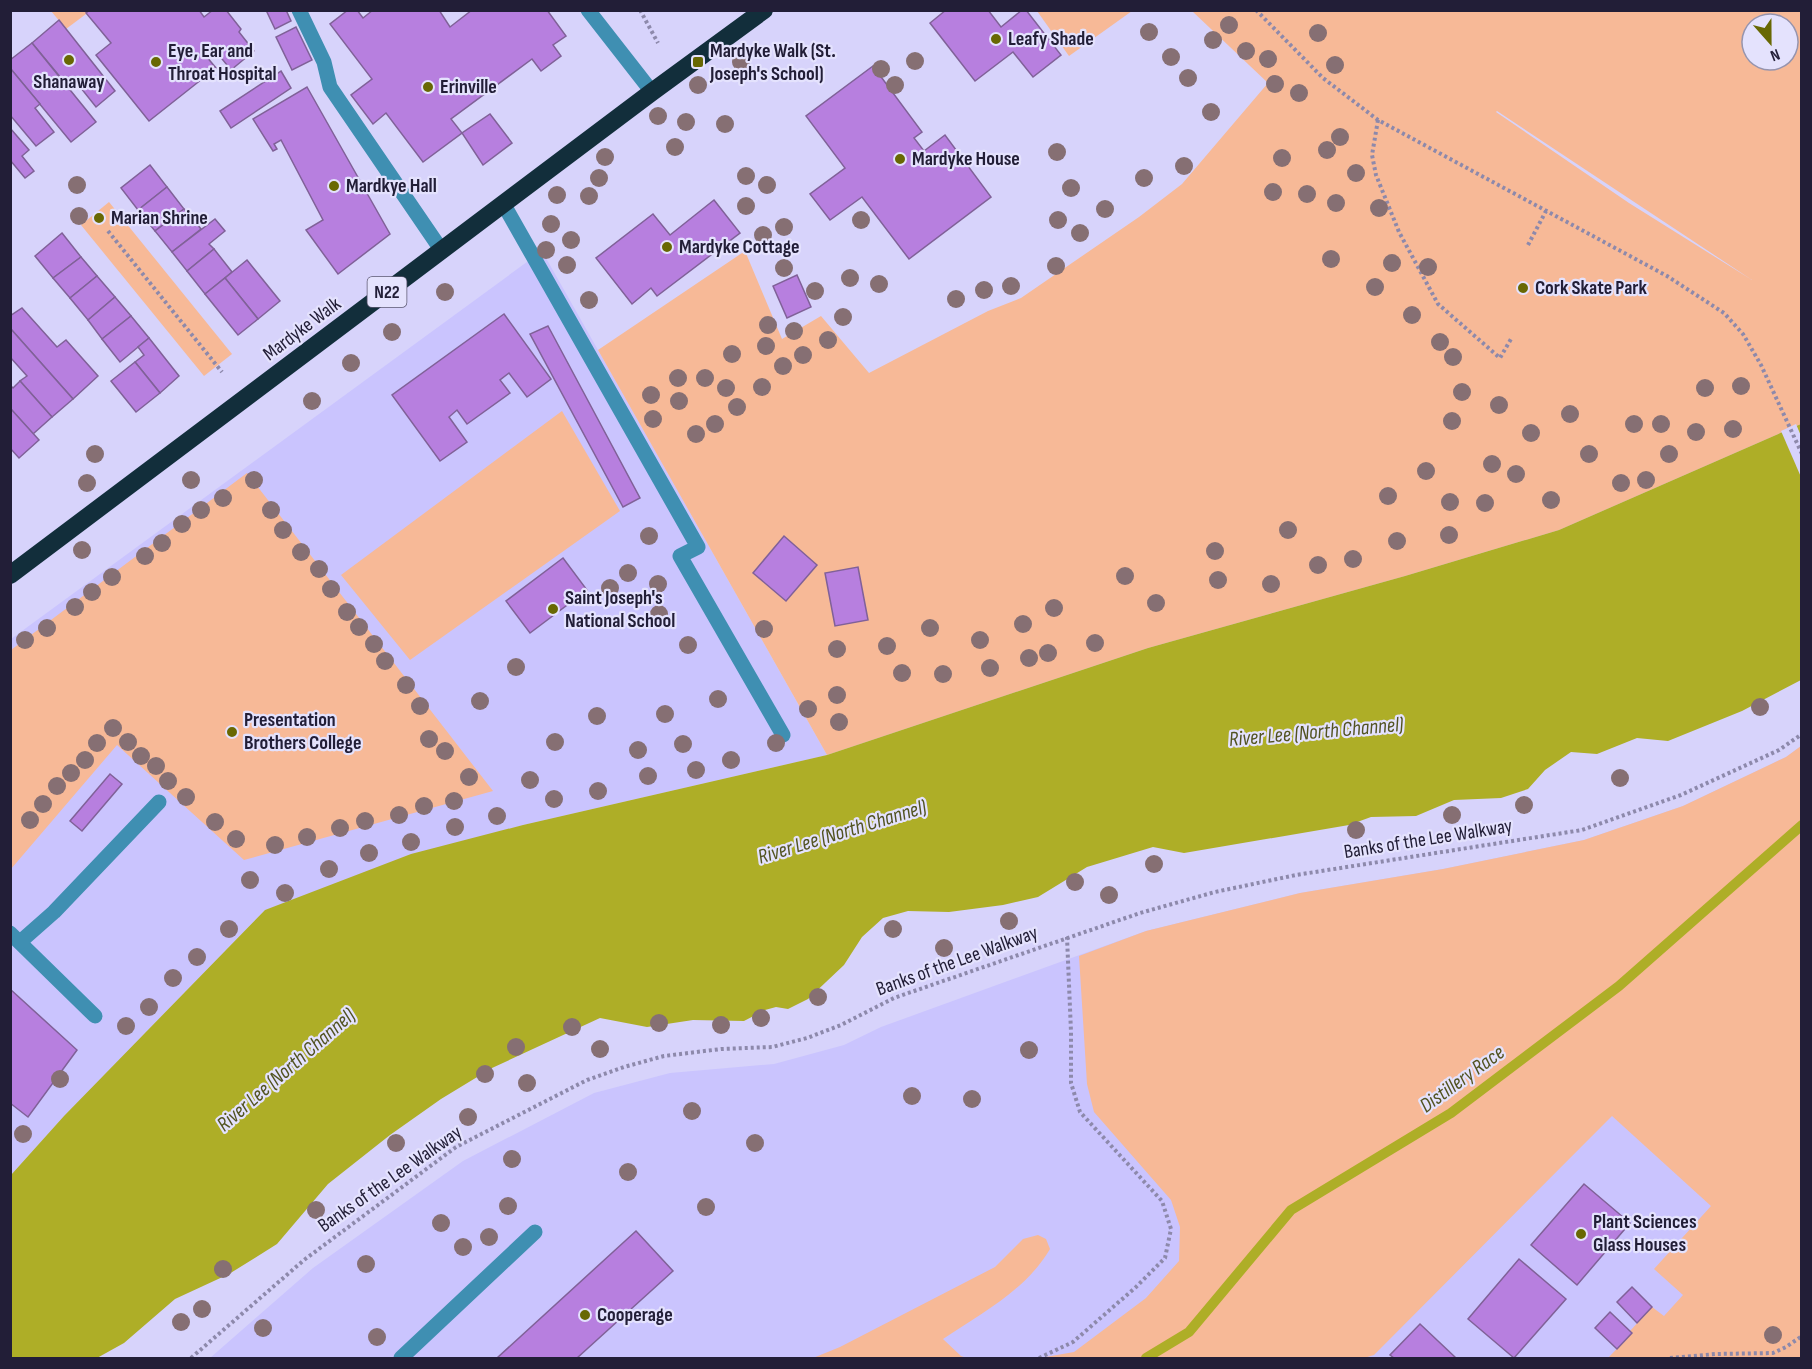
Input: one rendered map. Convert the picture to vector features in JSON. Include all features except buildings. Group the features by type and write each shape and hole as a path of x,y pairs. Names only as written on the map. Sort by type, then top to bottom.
{"highway":[{"name":"Mardyke Walk","path":"10,575 764,10"}],"lane":[{"path":"299,10 324,63 330,87 442,251"},
{"path":"588,10 652,92"},
{"path":"504,205 698,547 680,556 783,735"},
{"path":"95,1016 15,938 54,912 159,802"},
{"path":"400,1359 535,1232"}],"path":[{"path":"640,10 658,43"},
{"path":"1256,10 1323,78 1378,120 1667,276 1724,313 1743,334 1761,365 1802,454"},
{"path":"1378,120 1372,154 1376,175 1399,232 1438,304 1500,358 1511,339"},
{"path":"1528,245 1546,211"},
{"path":"108,231 222,372"},
{"name":"Banks of the Lee Walkway","path":"191,1359 304,1260 456,1147 587,1080 664,1056 722,1049 772,1047 807,1038 841,1025 894,998 1067,937 1215,892 1296,875 1582,830 1680,795 1779,750 1802,734"},
{"path":"1039,1359 1073,1342 1166,1258 1171,1229 1162,1201 1080,1112 1071,1083 1067,937"},
{"path":"1670,1359 1716,1354 1773,1353 1802,1336"}],"shaded area":[{"path":"51,11 90,11 66,29"},
{"path":"1037,11 1132,11 1069,56"},
{"path":"1192,11 1801,11 1801,424 1559,530 1148,648 827,755 598,350 745,251 782,339 821,316 869,373 988,311 1021,298 1139,217 1182,184 1268,83","holes":["1497,111 1752,280 1629,203"]},
{"path":"109,202 232,354 204,376 81,225"},
{"path":"542,251 827,755 523,825 265,910 64,1116 11,1175 11,639"},
{"path":"562,411 620,511 410,660 341,575"},
{"path":"247,473 493,791 244,860 117,745 11,869 11,650"},
{"path":"1801,746 1801,1358 210,1358 313,1268 463,1161 594,1093 670,1073 774,1064 844,1045 881,1027 1146,931 1300,893 1443,869 1584,840 1683,806 1786,757"},
{"path":"1801,746 1801,1358 1608,1358 1632,1333 1630,1331 1652,1307 1664,1316 1683,1295 1654,1269 1711,1206 1612,1116 1374,1355 1364,1358 1040,1358 1074,1352 1146,1298 1179,1261 1180,1227 1171,1200 1094,1112 1087,1084 1079,956 1146,931 1300,893 1443,869 1584,840 1683,806 1786,757"},
{"path":"1038,1235 1046,1239 1050,1249 1040,1264 1002,1300 943,1339 961,1356 967,1358 813,1358 840,1347 995,1267 1023,1239"}],"water":[{"name":"River Lee (North Channel)","path":"1801,424 1801,680 1742,711 1668,741 1637,738 1597,754 1571,752 1545,770 1528,789 1501,798 1454,800 1416,816 1371,817 1349,825 1184,853 1153,847 1087,867 1038,897 1003,905 949,912 908,911 883,918 862,937 844,965 808,999 788,1009 776,1007 765,1010 744,1021 693,1020 647,1027 600,1018 492,1068 441,1099 390,1135 328,1184 277,1244 229,1274 175,1299 124,1343 97,1358 11,1358 11,1175 64,1116 265,910 411,854 523,825 827,755 1148,648 1559,530"}],"pier":[{"path":"1796,424 1801,436 1801,477 1781,431"}],"waterway":[{"name":"Distillery Race","path":"1146,1358 1189,1332 1291,1210 1451,1113 1619,986 1802,825"}],"place":[{"name":"Leafy Shade","path":"996,39"},
{"name":"Shanaway","path":"69,60"},
{"name":"Eye, Ear and Throat Hospital","path":"156,62"},
{"name":"Mardyke Walk (St. Joseph's School)","path":"698,62"},
{"name":"Erinville","path":"428,87"},
{"name":"Mardyke House","path":"900,159"},
{"name":"Mardkye Hall","path":"334,186"},
{"name":"Marian Shrine","path":"99,218"},
{"name":"Mardyke Cottage","path":"667,247"},
{"name":"Cork Skate Park","path":"1523,288"},
{"name":"Saint Joseph's National School","path":"553,609"},
{"name":"Presentation Brothers College","path":"232,732"},
{"name":"Plant Sciences Glass Houses","path":"1581,1234"},
{"name":"Cooperage","path":"585,1315"}]}
